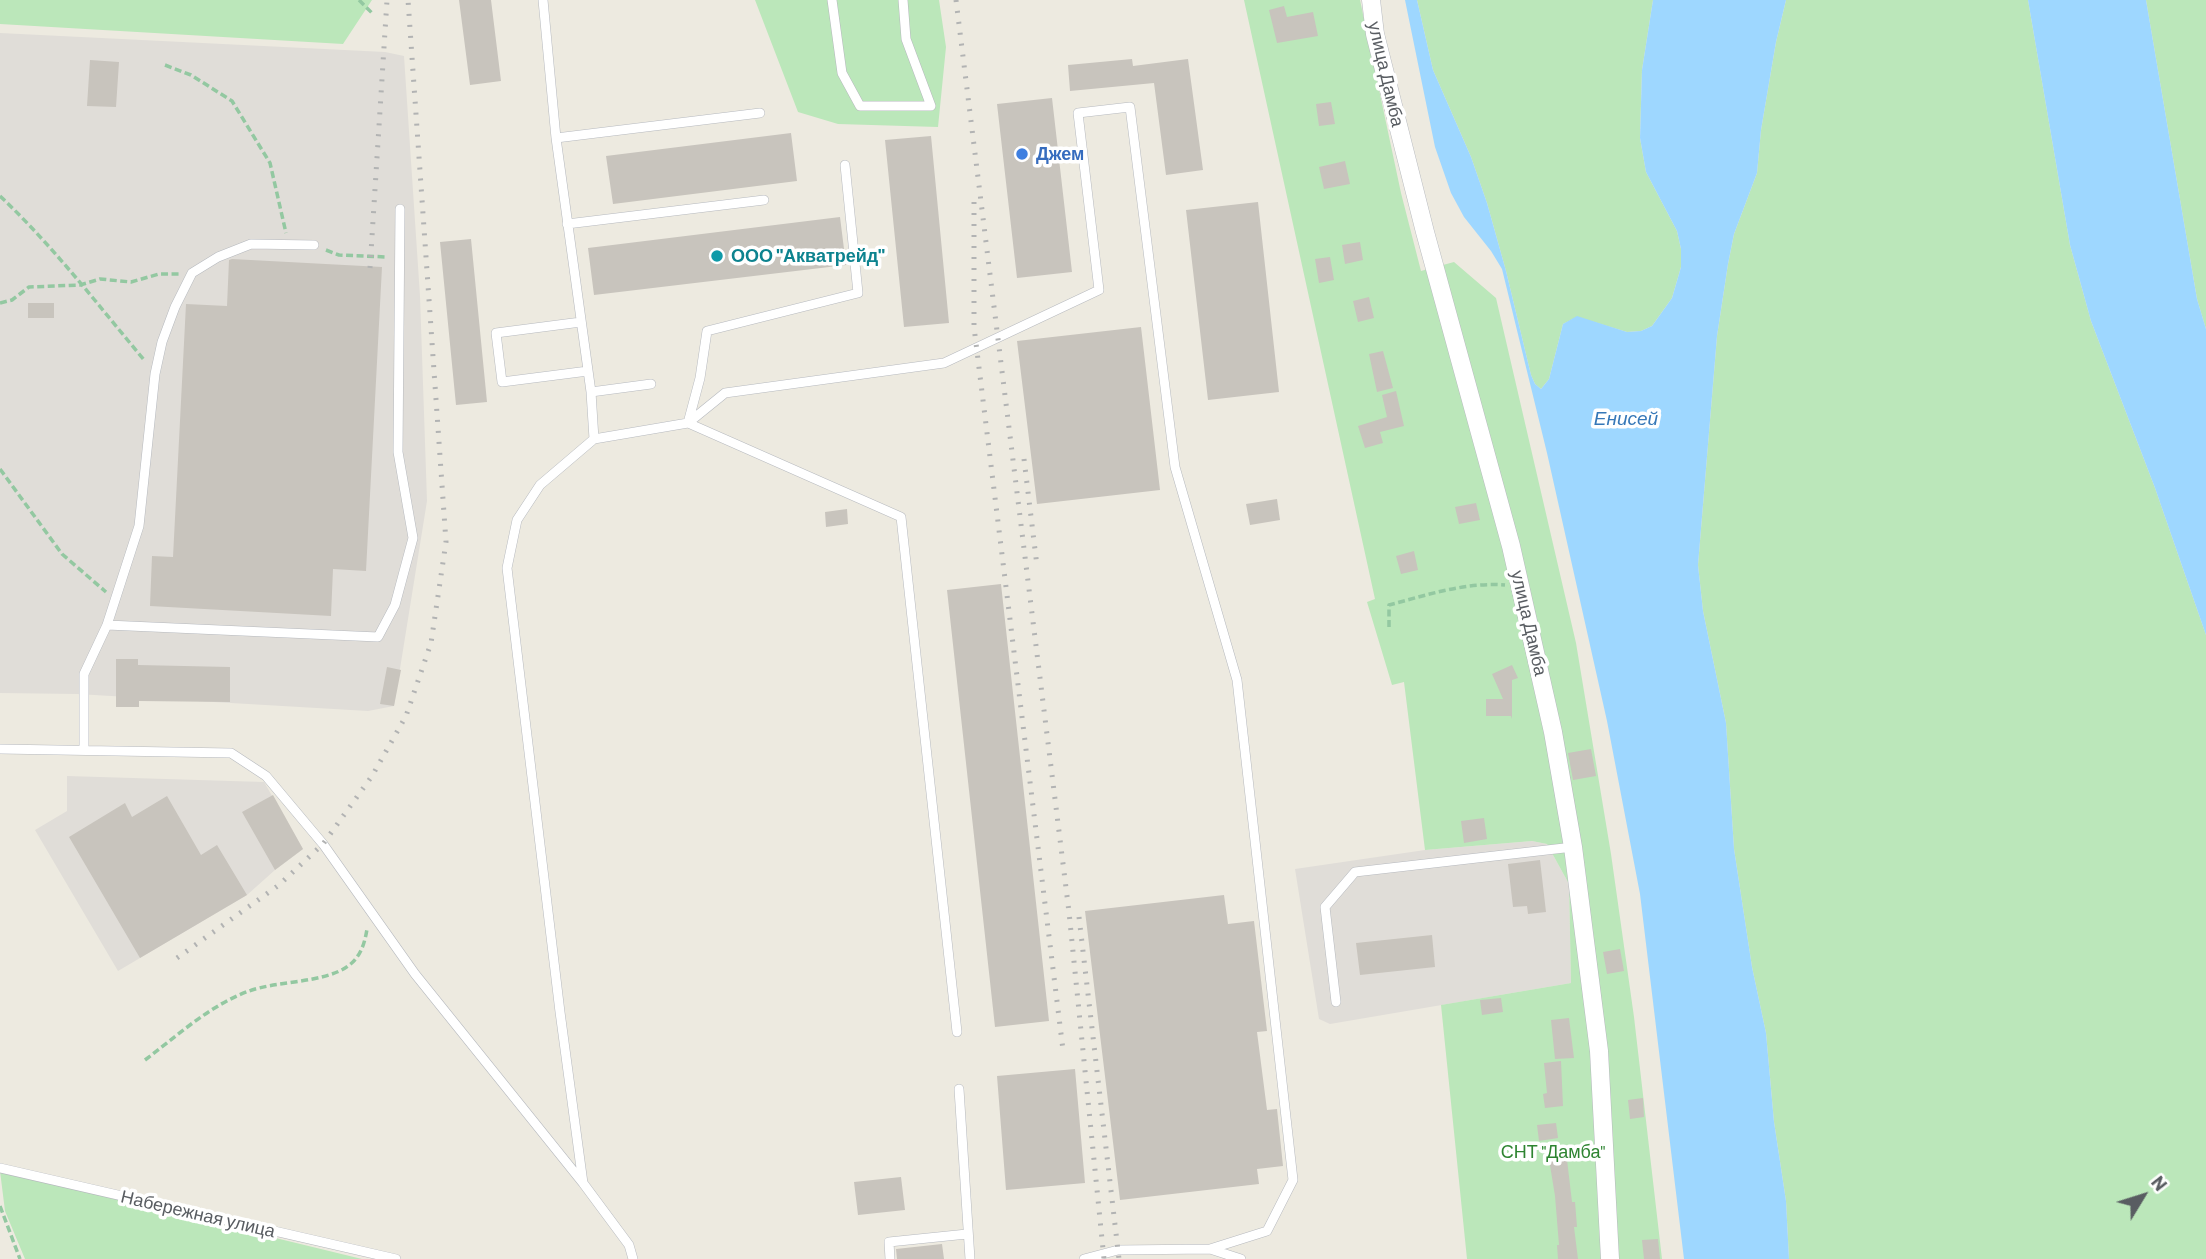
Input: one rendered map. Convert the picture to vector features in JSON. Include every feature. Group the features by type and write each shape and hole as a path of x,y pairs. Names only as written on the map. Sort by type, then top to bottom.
{"street":[{"name":"улица Дамба","path":"1371,0 1374,34 1521,586 1553,732 1573,847 1599,1051 1610,1259"}],"lane":[{"path":"543,0 556,138 591,392 594,439"},
{"path":"832,0 842,73 860,106 931,106 906,39 903,0"},
{"path":"583,1183 558,998 507,568 517,520 540,485 594,439 688,423 725,393 944,363 1100,290 1078,113 1130,107 1175,467 1237,680 1293,1180 1267,1231 1210,1249 1118,1251 1084,1259"},
{"path":"556,138 761,113"},
{"path":"688,423 700,378 707,331 858,293 845,165"},
{"path":"567,224 764,200"},
{"path":"107,625 378,637 396,605 413,538 398,452 400,209"},
{"path":"84,750 84,674 107,625 139,526 155,374 162,342 175,307 192,273 218,257 251,244 314,245"},
{"path":"581,322 496,333 502,382 588,371"},
{"path":"591,392 651,384"},
{"path":"688,423 901,517 957,1032"},
{"path":"0,749 231,753 266,776 323,844 415,974 583,1183 629,1245 633,1259"},
{"path":"1336,1002 1325,907 1355,872 1573,847"},
{"path":"959,1089 970,1259"},
{"name":"Набережная улица","path":"0,1168 396,1259"},
{"path":"890,1259 888,1242 967,1234"},
{"path":"1210,1249 1241,1259"}],"path":[{"path":"359,0 372,13"},
{"path":"165,65 191,75 232,102 270,163 288,245"},
{"path":"0,196 27,221 155,374"},
{"path":"314,245 339,255 400,257"},
{"path":"0,303 12,300 29,287 80,285 100,279 131,282 159,274 192,273"},
{"path":"0,469 62,554 116,600"},
{"path":"1389,627 1389,605 1481,583 1521,586"},
{"path":"145,1060 215,1008 249,991 321,977 349,966 365,946 369,909"},
{"path":"0,1206 20,1259"}],"shaded area":[{"path":"0,33 385,52 404,56 420,296 427,501 394,706 368,711 77,694 0,693"},
{"path":"67,776 264,782 303,849 247,895 118,971 35,830 67,811"},
{"path":"1532,841 1547,844 1569,884 1571,983 1330,1024 1319,1019 1295,869 1425,850"}],"green space":[{"path":"0,0 372,0 343,44 0,24"},
{"path":"755,0 939,0 946,47 938,127 838,124 798,112"},
{"name":"СНТ \"Дамба\"","path":"1244,0 1360,0 1401,193 1421,271 1454,262 1496,298 1576,643 1611,854 1634,1017 1662,1259 1467,1259 1441,1005 1571,983 1569,884 1547,844 1532,841 1425,850 1404,682 1392,685 1367,602 1375,599"},
{"path":"1417,0 1653,0 1642,70 1640,138 1646,172 1677,231 1681,267 1672,298 1652,326 1641,331 1627,332 1577,317 1563,324 1549,379 1541,389 1531,375 1487,203 1471,157 1433,70"},
{"path":"1786,0 2028,0 2070,245 2091,321 2155,488 2206,635 2206,1259 1789,1259 1786,1201 1774,1122 1766,1033 1752,967 1734,849 1726,723 1703,611 1698,565 1717,336 1728,264 1734,234 1757,173 1761,130"},
{"path":"2146,0 2206,0 2206,329 2197,299"},
{"path":"0,1171 362,1259 25,1259 5,1211"}],"water":[{"name":"Енисей","path":"1405,0 1417,0 1433,70 1471,157 1487,203 1531,375 1541,389 1549,379 1563,324 1577,316 1627,332 1641,331 1652,326 1672,298 1681,267 1677,231 1646,172 1640,138 1642,70 1653,0 1786,0 1761,130 1757,173 1734,234 1728,264 1717,336 1698,565 1703,611 1726,723 1734,849 1752,967 1766,1033 1774,1122 1786,1201 1789,1259 1684,1259 1640,894 1607,721 1547,453 1502,269 1464,217 1451,193 1435,147"},
{"path":"2028,0 2146,0 2197,299 2206,329 2206,635 2155,488 2091,321 2070,245"}],"building":[{"path":"459,0 491,0 501,81 470,85"},
{"path":"1284,6 1287,17 1313,12 1318,36 1277,43 1269,10"},
{"path":"1132,59 1133,66 1188,59 1203,170 1166,175 1154,83 1070,91 1068,65"},
{"path":"90,60 119,62 116,107 87,106"},
{"path":"1052,98 1072,272 1017,278 997,104"},
{"path":"1331,102 1335,124 1319,126 1316,104"},
{"path":"791,133 797,181 613,204 606,156"},
{"path":"931,136 949,323 904,327 885,140"},
{"path":"1345,161 1350,184 1324,189 1319,167"},
{"path":"1258,202 1279,392 1208,400 1186,210"},
{"name":"ООО \"Акватрейд\"","path":"840,217 846,265 594,295 588,248"},
{"path":"471,239 487,402 456,405 440,242"},
{"path":"1360,242 1363,260 1345,264 1342,245"},
{"path":"1330,257 1334,280 1319,283 1315,259"},
{"path":"229,260 382,267 366,571 333,569 331,616 150,606 152,556 173,557 186,304 227,306"},
{"path":"1369,297 1374,318 1358,322 1353,301"},
{"path":"28,303 54,303 54,318 28,318"},
{"path":"1141,327 1160,490 1037,504 1017,341"},
{"path":"1383,351 1393,388 1377,392 1369,354"},
{"path":"1396,391 1404,426 1380,432 1383,443 1365,448 1358,426 1387,417 1382,395"},
{"path":"1277,499 1280,520 1250,525 1246,504"},
{"path":"1476,503 1480,520 1459,524 1455,507"},
{"path":"847,509 848,524 826,527 825,512"},
{"path":"1414,551 1418,570 1401,574 1396,556"},
{"path":"1001,584 1049,1021 995,1027 947,590"},
{"path":"116,659 138,659 138,665 230,667 230,702 139,701 139,707 116,707"},
{"path":"1512,665 1518,678 1512,680 1512,719 1511,716 1486,716 1486,699 1503,699 1492,674"},
{"path":"387,667 401,670 394,706 380,704"},
{"path":"1591,749 1596,776 1573,780 1568,753"},
{"path":"273,795 303,849 275,870 242,812"},
{"path":"167,796 201,855 217,845 247,895 140,958 69,837 125,803 132,817"},
{"path":"1484,818 1487,839 1464,843 1461,821"},
{"path":"1540,860 1546,912 1528,914 1527,906 1513,907 1508,864"},
{"path":"1224,895 1228,924 1254,921 1267,1031 1257,1032 1267,1110 1277,1109 1283,1166 1257,1169 1259,1184 1120,1200 1085,911"},
{"path":"1432,935 1435,967 1360,975 1356,943"},
{"path":"1620,949 1624,971 1607,974 1603,952"},
{"path":"1501,998 1503,1012 1482,1015 1480,1000"},
{"path":"1569,1018 1574,1058 1555,1059 1551,1020"},
{"path":"1561,1061 1563,1106 1545,1108 1543,1094 1547,1093 1544,1063"},
{"path":"1075,1069 1085,1183 1006,1190 997,1076"},
{"path":"1643,1098 1644,1117 1630,1119 1628,1100"},
{"path":"1556,1123 1558,1138 1539,1141 1537,1125"},
{"path":"1566,1151 1572,1202 1575,1202 1577,1227 1574,1227 1578,1259 1558,1259 1555,1196 1548,1153"},
{"path":"901,1177 905,1210 858,1215 854,1182"},
{"path":"1658,1239 1660,1259 1644,1259 1642,1240"},
{"path":"942,1244 944,1259 897,1259 896,1249"}],"railway":[{"path":"370,268 387,0"},
{"path":"177,958 279,885 323,844 372,776 406,716 431,643 446,542 408,0"},
{"path":"956,0 1069,912 1104,1259"},
{"path":"974,202 974,327 1063,1050"},
{"path":"1024,459 1037,566"},
{"path":"1079,917 1119,1259"}],"place":[{"name":"Джем","path":"1022,154"},
{"name":"ООО \"Акватрейд\"","path":"717,256"}]}
